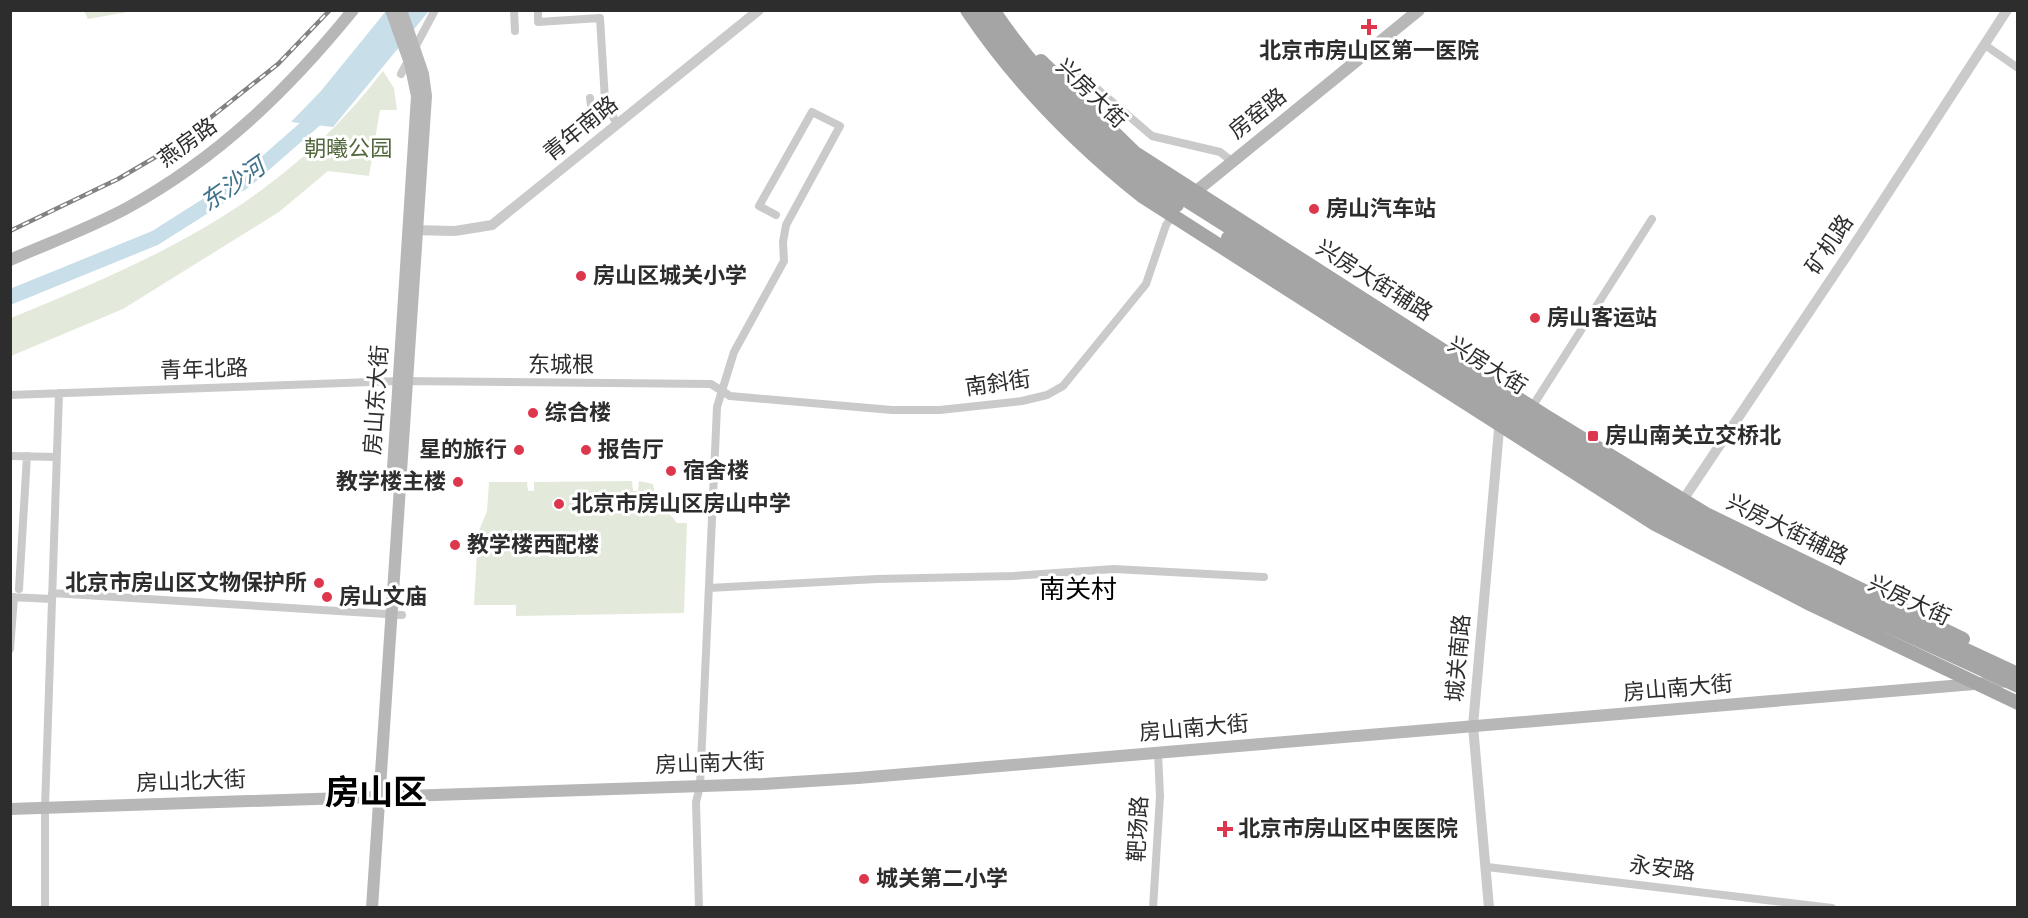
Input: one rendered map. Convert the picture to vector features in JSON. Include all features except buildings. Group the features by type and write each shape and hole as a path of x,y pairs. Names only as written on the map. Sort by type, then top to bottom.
{"main road":[{"name":"燕房路","path":"10,260 125,209 192,169 250,123 284,91 353,10"},
{"name":"房山东大街","path":"391,10 410,50"},
{"name":"房山东大街","path":"376,796 393,615 413,230 417,96 401,10"},
{"name":"兴房大街","path":"967,10 995,53 1035,99 1105,166 1183,204 1292,267 1660,500 1727,539 2018,686"},
{"name":"兴房大街","path":"981,10 1007,49 1062,111 1131,160 1183,204 1655,524 1812,605 2018,703"},
{"name":"兴房大街","path":"993,10 1046,81 1099,139"},
{"name":"兴房大街辅路","path":"1005,10 1050,72 1123,141 1183,204 1286,251 1595,447 1706,514 2018,665"},
{"name":"房窑路","path":"1183,204 1419,10"},
{"path":"1035,99 1062,111"},
{"path":"1105,166 1099,139 1123,141"},
{"path":"1286,251 1292,267"},
{"name":"兴房大街","path":"1500,419 1722,549 1787,580 2018,674"},
{"path":"1595,447 1611,469"},
{"path":"1660,500 1706,514"},
{"name":"兴房大街","path":"1787,580 1812,605"},
{"name":"房山南大街","path":"376,796 700,786 858,778 2018,681"},
{"path":"365,908 376,796"},
{"path":"372,908 376,796"},
{"name":"房山北大街","path":"10,809 376,796"}],"street":[{"path":"401,74 410,50 435,10"},
{"path":"514,10 515,31"},
{"path":"538,10 538,22 601,14 605,100 617,124"},
{"name":"青年南路","path":"413,230 471,230 492,225 759,10"},
{"name":"矿机路","path":"1683,500 1858,239 2007,10"},
{"path":"1984,45 2018,69"},
{"path":"1080,74 1152,136 1220,152 1233,162"},
{"path":"590,98 591,105 598,110 611,113"},
{"path":"699,908 696,802 700,786 717,407 734,352 784,261 783,242 786,225 840,126 812,112 759,206 776,215"},
{"name":"南斜街","path":"721,391 730,396 892,410 940,410 1022,401 1047,395 1063,387 1146,284 1166,225 1183,204"},
{"path":"1532,407 1652,219"},
{"name":"东城根","path":"404,381 711,384 721,391"},
{"name":"青年北路","path":"10,395 404,381"},
{"path":"45,908 45,808 58,393"},
{"name":"城关南路","path":"1489,908 1473,726 1500,419"},
{"path":"10,456 56,457"},
{"path":"10,649 27,456"},
{"path":"709,588 877,579 1013,576 1114,569 1264,577"},
{"path":"15,594 393,615"},
{"name":"靶场路","path":"1153,908 1160,796 1158,753"},
{"name":"永安路","path":"1486,867 1832,908"}],"green space":[{"path":"84,11 133,11 88,19"},
{"name":"朝曦公园","path":"383,71 394,88 397,110 380,110 369,176 328,171 279,212 123,309 11,356 11,318 118,272 168,248 215,221 260,191 303,157 344,117"},
{"path":"632,481 633,491 638,491 639,481 653,484 655,496 677,523 687,523 684,613 516,616 516,605 474,605 478,533 487,511 489,482 527,482 528,491 534,491 534,482"}],"water":[{"path":"386,11 429,11 333,127 291,122 321,91"}],"waterway":[{"name":"东沙河","path":"10,297 155,238 245,181 325,111"}],"railway":[{"path":"10,231 118,179 176,145 278,64 330,10"}],"place":[{"name":"北京市房山区第一医院","path":"1369,27"},
{"name":"房山汽车站","path":"1314,209"},
{"name":"房山区城关小学","path":"581,276"},
{"name":"房山客运站","path":"1535,318"},
{"name":"综合楼","path":"533,413"},
{"name":"房山南关立交桥北","path":"1593,436"},
{"name":"星的旅行","path":"519,450"},
{"name":"报告厅","path":"586,450"},
{"name":"宿舍楼","path":"671,471"},
{"name":"教学楼主楼","path":"458,482"},
{"name":"北京市房山区房山中学","path":"559,504"},
{"name":"教学楼西配楼","path":"455,545"},
{"name":"北京市房山区文物保护所","path":"319,583"},
{"name":"房山文庙","path":"327,597"},
{"name":"北京市房山区中医医院","path":"1225,829"},
{"name":"城关第二小学","path":"864,879"}],"district":[{"name":"南关村","path":"1078,590"},
{"name":"房山区","path":"376,793"}]}
